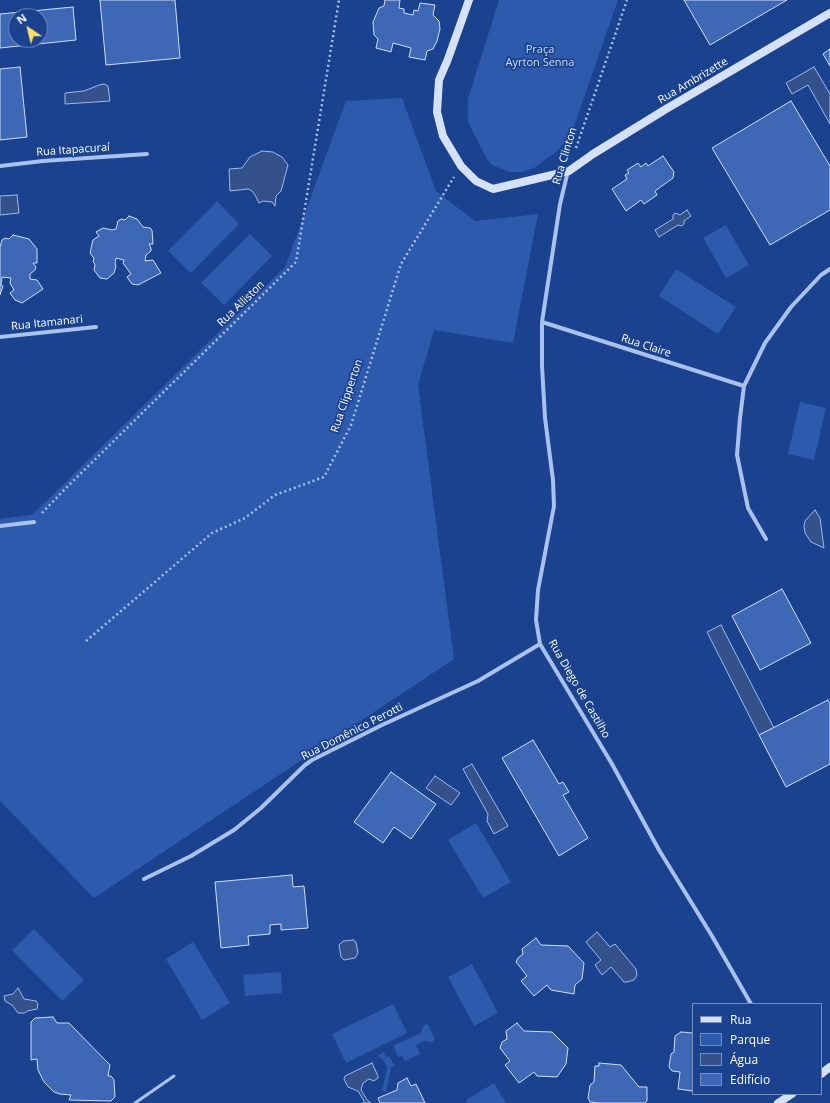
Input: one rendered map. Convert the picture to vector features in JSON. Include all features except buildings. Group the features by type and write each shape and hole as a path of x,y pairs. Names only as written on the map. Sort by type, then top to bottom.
{"street":[{"path":"469,0 439,80 437,112 443,136 461,166 476,181 493,189 568,171"},
{"name":"Rua Ambrizette","path":"568,171 666,109 830,13"},
{"name":"Rua Itapacuraí","path":"0,166 43,161 147,154"},
{"name":"Rua Clinton","path":"542,322 560,204 568,171"},
{"path":"766,539 748,508 737,455 744,386 765,343 791,307 821,275 830,269"},
{"name":"Rua Claire","path":"542,322 744,386"},
{"name":"Rua Diego de Castilho","path":"542,322 542,366 545,418 553,480 554,506 538,590 536,620 540,644 628,792 659,850 712,936 750,1003"},
{"name":"Rua Itamanari","path":"0,337 96,327"},
{"path":"0,526 34,522"},
{"name":"Rua Domênico Perotti","path":"144,880 191,856 234,830 261,808 312,760 382,725 478,681 540,644"},
{"path":"822,1073 830,1067"},
{"path":"778,1103 790,1095"}],"lane":[{"path":"136,1103 174,1076"}],"path":[{"name":"Rua Alliston","path":"34,522 68,486 296,262 339,0"},
{"name":"Rua Clinton","path":"576,149 627,0"},
{"name":"Rua Clipperton","path":"86,641 212,533 245,518 275,495 324,477 351,424 402,264 461,166"}],"green space":[{"name":"Praça Ayrton Senna","path":"499,0 618,0 571,135 556,152 534,168 522,172 509,172 492,165 488,161 468,122 468,99"},
{"path":"402,98 436,191 475,221 538,214 513,343 434,330 418,385 454,659 94,898 0,801 0,519 32,515 285,267 346,101"},
{"path":"217,201 239,224 191,273 168,251"},
{"path":"726,225 749,265 726,278 703,238"},
{"path":"250,234 272,256 224,305 201,283"},
{"path":"676,269 736,307 718,334 659,296"},
{"path":"800,402 826,408 814,460 788,454"},
{"path":"476,823 511,882 483,898 448,840"},
{"path":"34,929 84,980 62,1001 12,950"},
{"path":"193,942 230,1003 202,1020 166,959"},
{"path":"472,964 498,1013 474,1026 448,977"},
{"path":"281,972 282,993 245,996 243,975"},
{"path":"393,1004 407,1033 346,1063 332,1034"},
{"path":"428,1024 435,1039 432,1042 423,1041 416,1045 420,1054 405,1061 402,1056 398,1057 393,1046 421,1033 423,1026"},
{"path":"384,1052 386,1057 389,1056 395,1066 391,1067 386,1092 382,1091 387,1066 382,1059 377,1056"},
{"path":"494,1083 506,1103 468,1103 466,1100"}],"water":[{"path":"814,67 830,94 830,124 808,85 792,94 786,83"},
{"path":"104,84 108,86 110,101 65,104 65,93 84,91"},
{"path":"262,151 273,152 282,157 288,165 281,191 276,196 275,206 272,202 263,201 259,203 252,191 248,189 230,191 229,169 242,168 250,157"},
{"path":"17,195 19,213 0,215 0,196"},
{"path":"687,210 691,216 684,221 682,226 678,225 659,237 655,230 673,219 673,215 675,213 680,215"},
{"path":"815,510 820,518 824,548 811,542 805,533 805,521"},
{"path":"721,625 774,728 759,735 707,632"},
{"path":"472,764 508,826 494,834 487,821 488,814 463,769"},
{"path":"435,776 460,793 451,805 426,788"},
{"path":"597,932 610,947 615,944 636,969 637,975 634,980 624,982 611,967 602,975 595,965 601,960 586,942"},
{"path":"353,940 356,942 358,953 355,958 344,960 341,957 339,945 343,941"},
{"path":"18,988 24,999 36,1001 38,1004 37,1009 27,1011 25,1013 18,1013 12,1005 5,1001 4,996 13,994"},
{"path":"372,1063 378,1078 374,1081 369,1079 363,1083 361,1090 367,1100 371,1103 363,1103 364,1101 358,1091 348,1087 344,1079 345,1076"}]}
